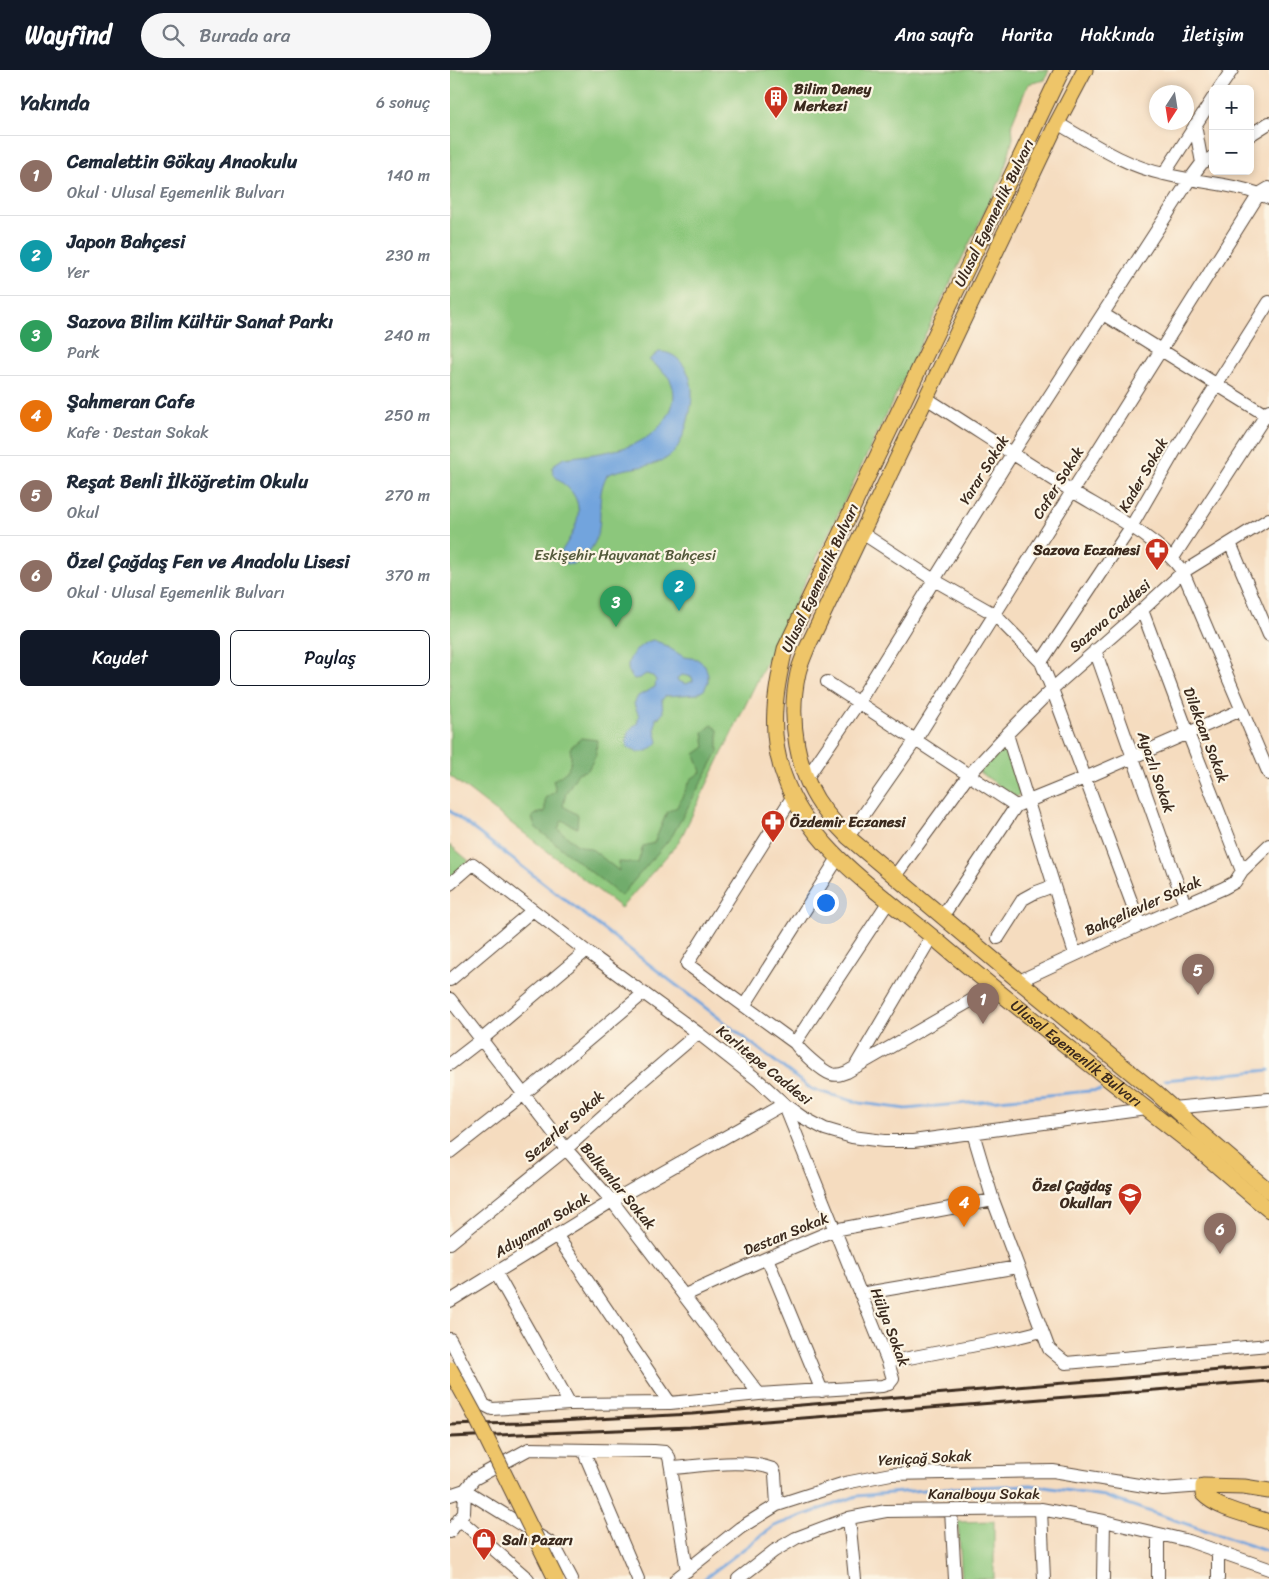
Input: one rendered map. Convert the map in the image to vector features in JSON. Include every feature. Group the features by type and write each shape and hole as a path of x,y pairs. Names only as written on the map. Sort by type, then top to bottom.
{"main road":[{"name":"Ulusal Egemenlik Bulvarı","path":"1062,70 785,648 778,677 774,708 775,742 784,776 793,796 807,821 838,858 993,988 1193,1146 1269,1210"},
{"name":"Ulusal Egemenlik Bulvarı","path":"1084,70 807,648 798,671 794,692 794,727 797,751 806,779 824,810 848,837 1269,1190"},
{"path":"993,988 1018,981"},
{"path":"450,1368 556,1579"},
{"path":"1269,1491 1244,1487 1203,1486 1202,1494 1224,1507 1269,1522"}],"street":[{"path":"1222,85 1232,70"},
{"path":"1164,174 1209,104"},
{"path":"1057,123 1131,164 1164,174 1266,193"},
{"path":"1254,132 1269,123"},
{"path":"1195,125 1207,160"},
{"name":"Yarar Sokak","path":"806,779 858,703 1012,454 1102,314 1190,179 1207,160"},
{"name":"Cafer Sokak","path":"848,837 915,741 1161,350 1266,193"},
{"name":"Kader Sokak","path":"1041,662 1131,527 1176,449 1269,302"},
{"path":"1102,314 1217,386 1268,414 1173,558"},
{"path":"926,398 1012,454 1131,527 1173,558 1183,572 1240,710 1269,774"},
{"name":"Sazova Caddesi","path":"895,876 968,776 1052,689 1183,572 1268,522"},
{"path":"862,533 934,580 994,614 1041,662 1140,925"},
{"path":"1230,543 1269,635"},
{"name":"Dilekcan Sokak","path":"1142,610 1242,872"},
{"name":"Ayazlı Sokak","path":"1095,650 1185,905"},
{"path":"827,682 968,776 1021,804"},
{"path":"942,917 1021,804 1240,710"},
{"path":"1007,734 1021,804 1053,886 1075,954"},
{"path":"793,796 686,964 795,1043 801,1052 831,1074 840,1075 993,988"},
{"name":"Bahçelievler Sokak","path":"1018,981 1235,882 1242,872 1269,845"},
{"path":"744,1006 838,858"},
{"name":"Karlıtepe Caddesi","path":"450,884 473,864 586,951 698,1033 759,1081 784,1104 802,1117 825,1129 852,1137 884,1141 913,1141 1146,1109"},
{"path":"998,938 1023,899 1053,886"},
{"path":"795,1043 889,901"},
{"path":"450,980 533,910"},
{"path":"856,1066 932,936"},
{"path":"450,1064 586,951"},
{"path":"450,1152 524,1094 644,993"},
{"name":"Balkanlar Sokak","path":"450,999 566,1149 612,1201 759,1394"},
{"name":"Sezerler Sokak","path":"450,1242 566,1149 698,1033"},
{"path":"1172,1108 1269,1099"},
{"name":"Adıyaman Sokak","path":"450,1301 612,1201 784,1104"},
{"name":"Hülya Sokak","path":"450,1339 484,1405 492,1409 570,1404 670,1403 889,1384 893,1379 888,1362 784,1104"},
{"path":"973,1133 993,1200 1049,1349 1066,1363 1269,1345"},
{"name":"Destan Sokak","path":"685,1295 834,1230 993,1200"},
{"path":"557,1236 670,1403"},
{"path":"767,1258 822,1391"},
{"path":"860,1294 1018,1267"},
{"path":"496,1273 570,1404"},
{"path":"888,1362 1018,1338 1042,1331"},
{"path":"450,1495 465,1490 474,1479 529,1449 665,1452 669,1457 671,1468 682,1575"},
{"path":"583,1450 638,1579"},
{"path":"671,1468 738,1464 766,1466 773,1469 775,1474 777,1505"},
{"name":"Yeniçağ Sokak","path":"682,1575 740,1528 777,1505 845,1483 891,1474 1053,1471 1163,1489 1203,1486"},
{"path":"450,1532 464,1513 465,1490"},
{"path":"465,1490 554,1545 572,1579"},
{"path":"951,1510 955,1579"},
{"path":"1041,1510 1044,1579"},
{"name":"Kanalboyu Sokak","path":"738,1579 774,1551 796,1538 849,1518 886,1511 1041,1510 1104,1521 1189,1541 1269,1569"},
{"path":"849,1518 856,1579"},
{"path":"459,1520 528,1579"},
{"path":"1103,1579 1104,1521"},
{"path":"1158,1534 1158,1579"},
{"path":"1218,1551 1218,1579"}],"green space":[{"name":"Eskişehir Hayvanat Bahçesi","path":"450,70 1049,70 1045,80 1028,84 1012,123 1013,138 1004,172 679,842 621,908 450,776"},
{"path":"712,725 718,730 718,752 672,836 621,896 535,827 532,817 538,813 545,812 545,798 556,791 553,780 569,768 571,759 570,748 581,738 597,740 596,755 588,770 578,773 566,793 563,806 578,815 577,828 562,820 558,829 576,844 593,850 619,871 618,862 638,863 643,846 654,843 667,812 677,807 691,779 701,772 695,754 705,747 703,732"},
{"path":"1004,745 1020,794 1016,797 979,772"},
{"path":"450,845 469,861 450,879"},
{"path":"994,1521 994,1579 962,1579 958,1522"}],"water":[{"path":"659,352 673,355 679,360 688,372 692,387 690,409 680,442 673,453 658,462 607,475 601,496 597,538 592,548 581,560 574,564 566,564 561,552 575,527 578,510 577,502 566,486 555,477 552,468 564,458 605,452 629,446 639,442 658,429 671,410 674,400 669,378 649,360"},
{"path":"653,640 684,657 697,659 705,665 708,682 704,690 697,694 665,696 662,700 663,713 660,717 656,718 655,729 658,742 651,749 640,752 631,750 627,747 626,743 628,734 631,728 637,724 639,716 634,704 638,696 655,687 656,680 653,676 646,674 634,679 628,668 629,662 636,650","holes":["682,675 692,677 693,681 686,684 678,681 677,678"]}],"waterway":[{"path":"450,811 811,1089 860,1103 906,1109 1100,1090"},
{"path":"1165,1080 1269,1070"},
{"path":"704,1579 774,1526 857,1496 946,1488 1031,1485 1104,1496 1269,1552"}],"railway":[{"path":"450,1425 692,1414 1269,1366"},
{"path":"450,1437 690,1427 1269,1381"}],"place":[{"name":"Bilim Deney Merkezi","path":"776,119"},
{"name":"Sazova Eczanesi","path":"1157,571"},
{"name":"Japon Bahçesi","path":"679,611"},
{"name":"Sazova Bilim Kültür Sanat Parkı","path":"616,627"},
{"name":"Özdemir Eczanesi","path":"773,843"},
{"name":"Reşat Benli İlköğretim Okulu","path":"1198,995"},
{"name":"Cemalettin Gökay Anaokulu","path":"983,1024"},
{"name":"Özel Çağdaş Okulları","path":"1130,1216"},
{"name":"Şahmeran Cafe","path":"964,1227"},
{"name":"Özel Çağdaş Fen ve Anadolu Lisesi","path":"1220,1254"},
{"name":"Salı Pazarı","path":"484,1561"}]}
